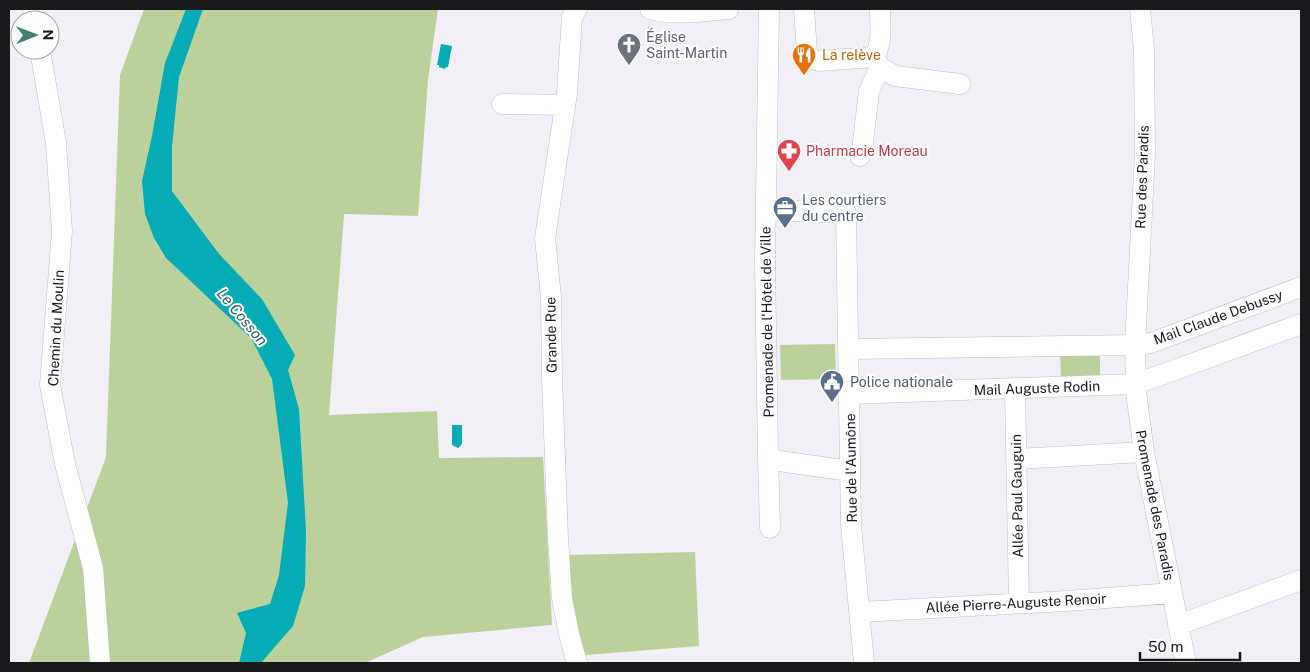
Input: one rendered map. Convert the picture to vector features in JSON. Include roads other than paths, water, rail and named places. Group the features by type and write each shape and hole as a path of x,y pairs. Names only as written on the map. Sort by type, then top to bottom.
{"street":[{"name":"Grande Rue","path":"577,663 562,598 552,378 551,297 545,238 565,105 572,17 578,9"},
{"path":"650,9 664,12 729,9"},
{"name":"Promenade de l'Hôtel de Ville","path":"769,9 765,263 770,528"},
{"path":"804,9 807,53 812,60 877,62 895,76 960,84"},
{"path":"860,156 869,91 877,62 880,9"},
{"name":"Rue des Paradis","path":"1135,345 1145,154 1144,49 1140,9"},
{"name":"Chemin du Moulin","path":"42,60 56,143 62,231 50,385 65,464 93,568 100,663"},
{"path":"502,104 565,105"},
{"name":"Rue de l'Aumône","path":"766,210 846,213 852,525 864,663"},
{"name":"Mail Claude Debussy","path":"1135,345 1151,343 1301,287"},
{"path":"1136,384 1301,324"},
{"path":"848,349 1135,345"},
{"name":"Promenade des Paradis","path":"1135,345 1136,384 1144,452 1186,663"},
{"name":"Mail Auguste Rodin","path":"849,394 1136,384"},
{"name":"Allée Paul Gauguin","path":"1015,388 1019,604"},
{"path":"1016,459 1144,452"},
{"path":"768,456 779,461 850,471"},
{"path":"1178,624 1301,580"},
{"name":"Allée Pierre-Auguste Renoir","path":"860,612 1019,604 1172,593"}],"water":[{"name":"Le Cosson","path":"186,9 203,9 179,77 172,146 172,191 219,254 262,299 295,355 288,370 299,409 306,531 305,586 293,626 261,663 239,663 246,633 237,613 270,604 279,575 288,503 272,379 251,338 166,258 154,238 145,214 142,181 165,63"},
{"path":"441,44 452,46 448,67 445,69 437,65"},
{"path":"452,425 462,425 462,444 458,448 452,445"}],"place":[{"name":"Église Saint-Martin","path":"629,66"},
{"name":"La relève","path":"804,76"},
{"name":"Pharmacie Moreau","path":"789,172"},
{"name":"Les courtiers du centre","path":"785,229"},
{"name":"Police nationale","path":"832,403"}]}
